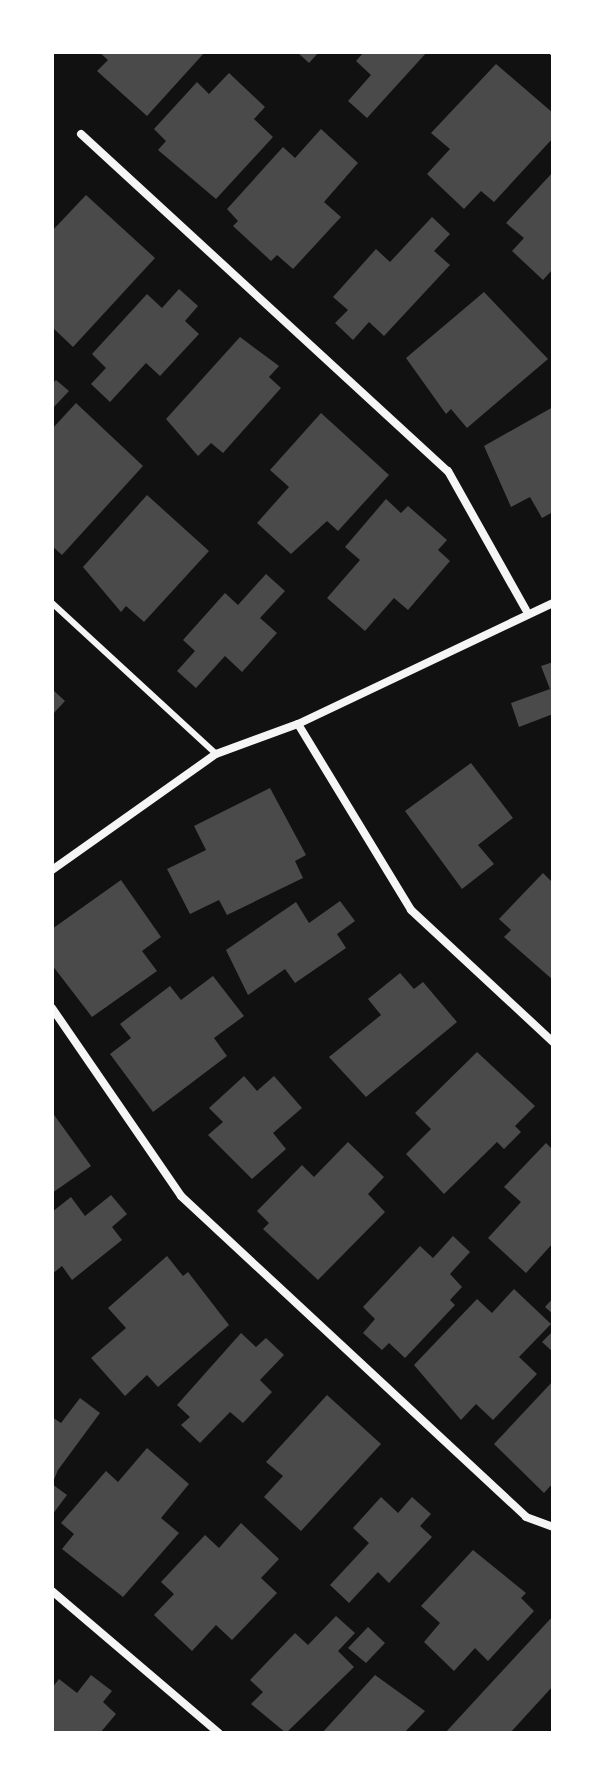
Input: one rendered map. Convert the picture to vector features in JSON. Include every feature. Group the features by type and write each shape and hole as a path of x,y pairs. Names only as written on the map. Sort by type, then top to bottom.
{"street":[{"path":"81,134 448,471 526,610"},
{"path":"52,870 216,754 298,724 526,610 553,603"},
{"path":"298,724 411,910 553,1042"},
{"path":"52,1008 181,1196 526,1517 553,1527"},
{"path":"52,1591 219,1733"}],"lane":[{"path":"52,603 216,754"}],"building":[{"path":"99,52 205,52 147,116 97,71 108,60"},
{"path":"297,52 319,52 309,63"},
{"path":"364,52 427,52 367,118 348,101 371,75 356,61"},
{"path":"496,64 553,113 553,138 494,202 481,191 464,209 427,174 450,149 431,133"},
{"path":"229,73 265,107 254,119 273,137 216,199 158,150 166,141 154,129 197,82 209,94"},
{"path":"321,129 358,163 324,202 341,217 293,269 277,255 271,261 233,226 238,221 227,209 283,147 295,158"},
{"path":"553,172 553,269 543,280 512,251 524,238 506,223"},
{"path":"86,195 155,258 73,347 52,327 52,231"},
{"path":"432,217 450,234 434,251 450,265 384,336 369,322 353,340 335,323 348,310 333,297 376,249 390,262"},
{"path":"179,289 198,306 185,321 199,334 160,376 146,363 110,402 91,384 106,368 92,354 147,294 162,308"},
{"path":"484,292 548,359 467,428 451,409 446,414 406,358"},
{"path":"240,337 279,366 269,377 281,388 223,453 211,443 198,456 166,419"},
{"path":"56,380 69,391 52,409 52,384"},
{"path":"76,403 143,466 62,555 52,546 52,429"},
{"path":"553,407 553,512 542,518 530,497 511,507 484,446"},
{"path":"321,413 389,475 338,531 327,521 291,554 257,523 289,487 270,470"},
{"path":"147,495 209,551 144,622 126,606 121,612 83,567"},
{"path":"386,499 401,513 408,506 447,540 438,550 450,561 408,610 394,598 365,631 327,598 360,560 345,547"},
{"path":"266,574 285,591 260,618 277,633 242,672 225,656 196,688 177,671 195,651 183,640 225,593 238,605"},
{"path":"553,662 553,714 519,727 511,703 550,689 541,666"},
{"path":"52,689 65,701 52,715"},
{"path":"471,763 513,818 478,845 494,864 462,889 405,811"},
{"path":"270,788 306,855 295,861 303,878 227,915 219,900 190,914 167,869 206,850 194,826"},
{"path":"543,873 553,883 553,980 504,937 511,930 499,919"},
{"path":"121,880 161,937 142,951 157,971 92,1017 52,965 52,929"},
{"path":"340,901 355,921 337,934 346,948 295,983 285,969 248,995 226,950 296,902 309,923"},
{"path":"400,973 414,989 423,982 457,1022 366,1097 329,1057 381,1015 368,999"},
{"path":"213,976 244,1016 214,1038 227,1056 153,1112 110,1054 131,1038 120,1024 170,986 181,1000"},
{"path":"477,1052 535,1106 515,1126 521,1132 504,1149 497,1142 444,1194 406,1154 431,1129 415,1113"},
{"path":"244,1076 257,1091 274,1076 302,1108 273,1133 286,1149 252,1179 208,1135 223,1122 209,1108"},
{"path":"52,1112 91,1166 52,1193"},
{"path":"348,1142 384,1177 368,1194 385,1212 318,1280 263,1229 269,1223 257,1211 302,1165 314,1177"},
{"path":"546,1143 553,1150 553,1243 526,1273 488,1238 521,1202 504,1187"},
{"path":"111,1195 127,1214 112,1227 122,1240 72,1280 62,1266 52,1274 52,1212 71,1197 85,1216"},
{"path":"453,1236 470,1252 450,1274 462,1287 450,1300 455,1305 405,1358 389,1343 382,1350 363,1333 375,1319 363,1307 420,1246 433,1258"},
{"path":"167,1256 183,1276 188,1272 229,1325 158,1387 147,1375 125,1396 91,1358 126,1328 108,1308"},
{"path":"514,1289 551,1324 519,1357 537,1374 493,1420 476,1404 461,1420 414,1365 477,1299 492,1313"},
{"path":"553,1298 553,1314 545,1307"},
{"path":"553,1331 553,1352 542,1342"},
{"path":"241,1333 256,1347 266,1338 284,1355 260,1380 272,1392 243,1423 230,1412 200,1443 181,1425 190,1417 177,1405"},
{"path":"553,1381 553,1483 544,1493 494,1444"},
{"path":"327,1395 381,1444 301,1531 264,1497 283,1476 266,1462"},
{"path":"80,1398 100,1413 58,1470 52,1484 52,1417 61,1423"},
{"path":"147,1448 189,1484 161,1518 179,1533 123,1597 62,1549 74,1534 61,1523 106,1471 118,1482"},
{"path":"52,1484 67,1495 52,1515"},
{"path":"381,1497 398,1513 412,1497 431,1514 420,1526 432,1537 389,1583 378,1572 349,1603 330,1585 369,1543 353,1528"},
{"path":"241,1523 279,1559 261,1578 277,1593 232,1640 216,1625 192,1651 154,1615 174,1594 161,1582 205,1535 219,1548"},
{"path":"473,1550 526,1593 521,1598 534,1611 488,1661 475,1648 454,1671 424,1642 440,1623 421,1606"},
{"path":"336,1616 355,1633 338,1651 354,1667 286,1733 251,1704 263,1692 250,1680 295,1633 308,1645"},
{"path":"553,1616 553,1686 510,1733 445,1733"},
{"path":"368,1627 385,1643 366,1663 348,1648"},
{"path":"91,1675 112,1691 103,1702 116,1714 100,1733 52,1733 52,1688 59,1679 77,1693"},
{"path":"375,1675 425,1711 404,1733 322,1733"}]}
